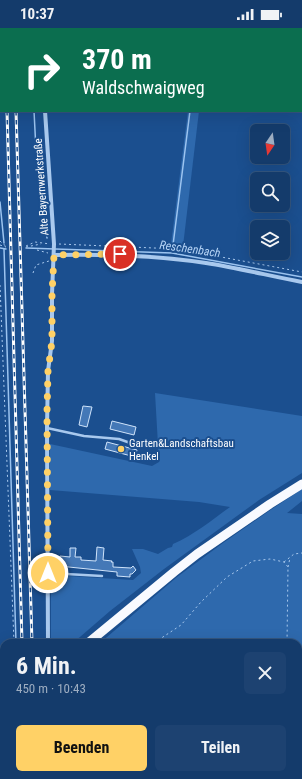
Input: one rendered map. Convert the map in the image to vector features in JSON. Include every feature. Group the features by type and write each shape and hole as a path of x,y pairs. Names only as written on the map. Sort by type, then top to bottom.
{"highway":[{"path":"93,639 191,559 276,500 302,484"}],"street":[{"name":"Alte Bayernwerkstraße","path":"45,112 54,244 52,341 48,371 47,428 48,639"},
{"path":"54,253 120,254 168,258 206,263 302,282"}],"lane":[{"path":"47,428 84,436 119,439 136,445"},
{"path":"48,573 102,576"}],"path":[{"path":"0,241 6,247 0,245"},
{"path":"26,246 44,244"},
{"path":"54,244 178,249 302,272"},
{"path":"37,250 54,253"},
{"path":"33,273 36,265 54,260"},
{"path":"0,285 14,639"},
{"path":"284,562 294,554 302,553"},
{"path":"287,639 288,567 290,558"},
{"path":"160,639 181,625 201,602 227,577 253,561 270,559 284,562 288,567"}],"shaded area":[{"path":"188,112 199,112 183,246 171,244"},
{"path":"155,393 302,416 302,473 259,500 164,569 110,611 78,639 51,639 51,575 133,580 141,573 132,549 143,549 158,554 196,532 230,507 199,502 50,490 50,444 152,466 159,462"},
{"path":"302,489 302,501 287,513 302,514 302,639 105,639 177,577"}],"building":[{"path":"83,406 92,407 87,427 79,425"},
{"path":"112,421 136,427 134,435 110,429"},
{"name":"Garten&Landschaftsbau Henkel","path":"107,442 137,450 135,457 105,449"},
{"path":"97,547 104,548 103,560 112,561 113,567 131,568 133,566 136,570 130,574 130,577 117,576 117,572 59,566 60,556 70,557 70,548 76,548 75,557 81,557 81,560 96,561"}],"waterway":[{"path":"34,112 36,150 47,238"},
{"path":"173,245 190,112"},
{"path":"0,202 4,243"},
{"name":"Reschenbach","path":"0,248 6,249"},
{"name":"Reschenbach","path":"26,248 172,253 302,277"},
{"path":"4,249 16,639"}],"railway":[{"path":"7,112 22,639"},
{"path":"16,112 32,639"}],"place":[{"name":"Garten&Landschaftsbau Henkel","path":"121,449"}],"route":[{"path":"48,573 47,412 48,371 52,341 54,255 120,254"}]}
